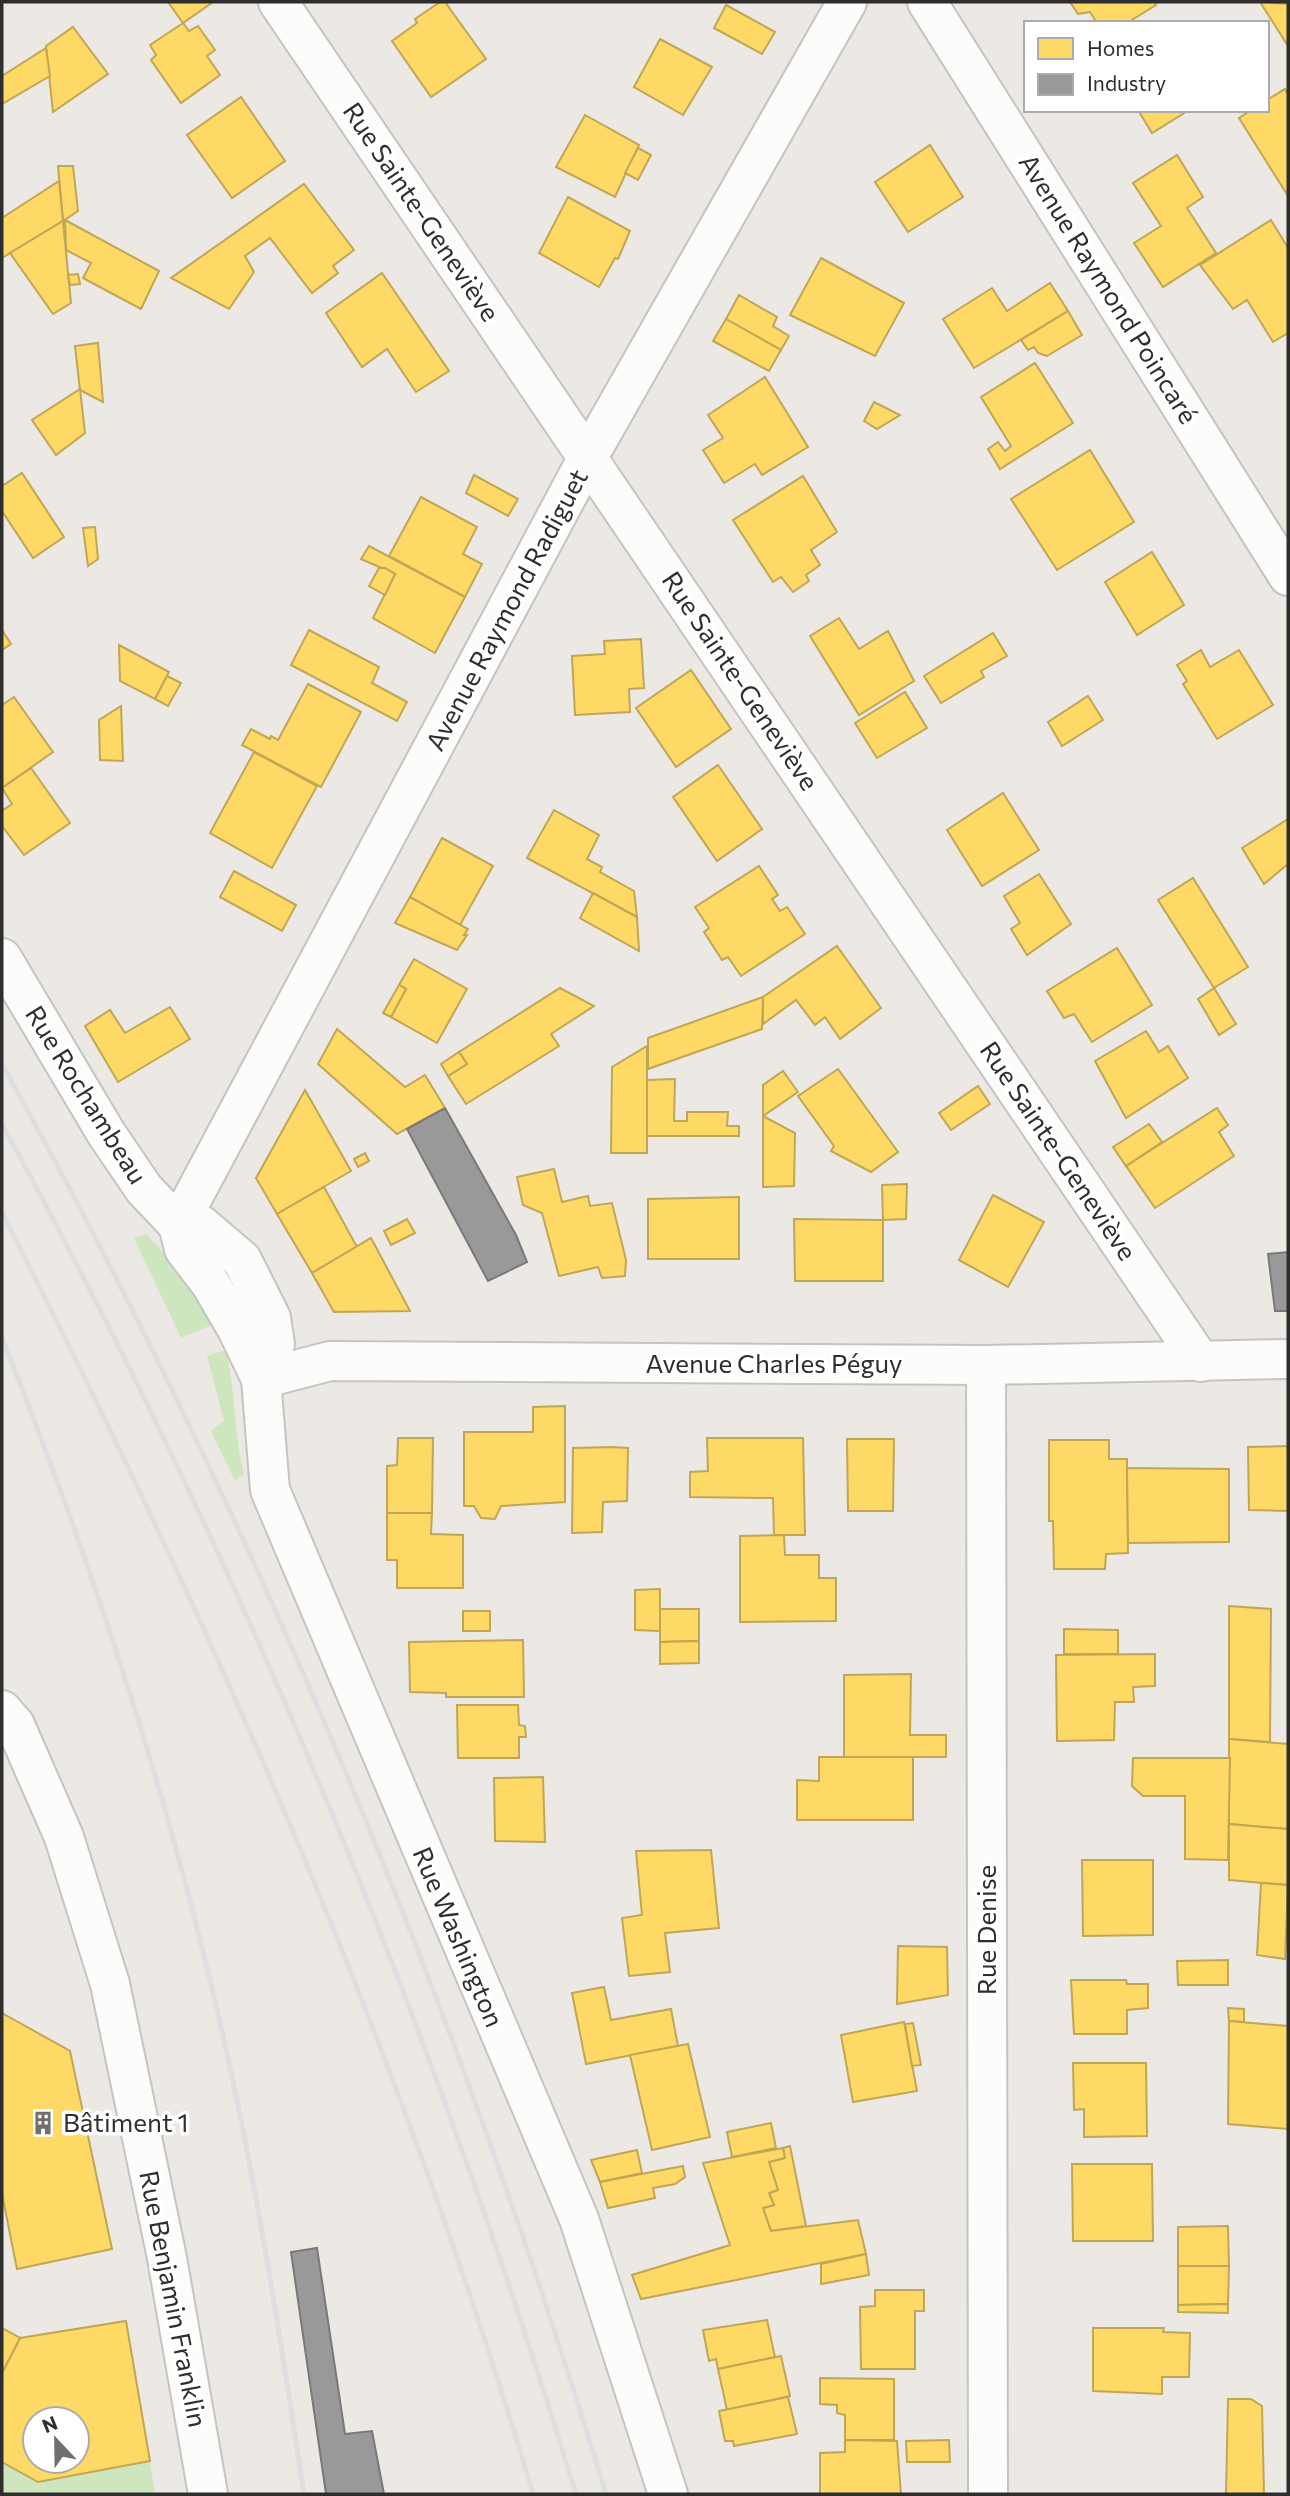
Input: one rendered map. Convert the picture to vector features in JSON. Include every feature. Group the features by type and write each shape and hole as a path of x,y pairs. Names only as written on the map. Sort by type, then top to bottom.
{"street":[{"name":"Rue Sainte-Geneviève","path":"278,2 1201,1362"},
{"name":"Avenue Raymond Radiguet","path":"178,1225 588,457 847,2"},
{"name":"Avenue Raymond Poincaré","path":"927,2 1288,576"},
{"name":"Rue Rochambeau","path":"2,958 106,1133 144,1189 178,1225 184,1249 237,1329 261,1378"},
{"name":"Avenue Charles Péguy","path":"261,1378 330,1361 986,1366 1288,1359"},
{"name":"Rue Denise","path":"986,1366 988,2494"},
{"name":"Rue Washington","path":"261,1378 270,1490 579,2220 668,2494"},
{"name":"Rue Benjamin Franklin","path":"2,1710 15,1725 64,1837 110,1984 167,2258 208,2494"}],"green space":[{"path":"146,1234 185,1276 217,1323 181,1338 134,1238"},
{"path":"226,1350 244,1474 235,1481 211,1431 224,1421 207,1356"},
{"path":"150,2461 155,2494 2,2494 2,2462 21,2475 38,2482 91,2475 91,2472"}],"building: Homes":[{"path":"168,2 213,2 183,23"},
{"path":"440,2 445,2 486,59 431,97 392,41 417,23 415,19"},
{"path":"1070,2 1154,2 1156,5 1130,21 1096,21 1090,12 1078,14"},
{"path":"1260,2 1288,4 1288,46"},
{"path":"726,5 775,32 762,54 714,28"},
{"path":"183,23 189,31 198,26 215,50 207,56 220,75 181,103 151,60 156,55 150,45"},
{"path":"73,27 108,74 53,112 46,46"},
{"path":"660,39 712,67 683,115 634,87"},
{"path":"46,48 50,76 2,104 2,76"},
{"path":"1285,89 1288,95 1288,196 1239,118 1248,112 1269,112 1269,99"},
{"path":"241,97 285,161 232,198 187,135"},
{"path":"1139,112 1186,112 1152,133"},
{"path":"585,115 639,145 615,197 556,167"},
{"path":"930,145 963,197 908,232 875,182"},
{"path":"638,148 651,155 638,180 625,173"},
{"path":"1177,155 1203,197 1187,208 1216,253 1163,287 1134,243 1161,226 1133,183"},
{"path":"58,166 73,166 78,211 63,221"},
{"path":"59,181 63,221 2,258 2,218"},
{"path":"304,184 354,250 333,266 338,273 312,293 270,238 245,256 254,272 229,309 171,278"},
{"path":"568,197 630,231 618,259 615,258 599,287 539,253"},
{"path":"65,220 159,271 141,309 83,278 91,263 66,250"},
{"path":"1271,220 1288,248 1288,333 1273,342 1247,300 1233,309 1200,265"},
{"path":"63,221 71,303 53,314 10,253"},
{"path":"821,258 904,303 875,356 790,315"},
{"path":"382,273 449,371 416,392 387,349 362,367 326,313"},
{"path":"78,274 80,284 70,285 68,275"},
{"path":"1050,283 1068,311 974,368 943,319 992,288 1007,311"},
{"path":"739,295 777,317 773,326 789,336 781,350 726,319"},
{"path":"1068,311 1082,335 1047,356 1038,353 1034,347 1028,350 1021,340"},
{"path":"726,319 781,350 769,371 713,341"},
{"path":"98,343 103,402 80,390 75,346"},
{"path":"1035,363 1073,423 1000,469 988,449 998,442 1005,451 1011,446 981,397"},
{"path":"765,377 808,447 762,475 755,464 724,483 703,450 723,438 708,415"},
{"path":"80,389 85,433 56,455 32,420"},
{"path":"874,402 900,415 877,429 864,421"},
{"path":"1090,450 1134,522 1057,570 1011,499"},
{"path":"22,473 64,537 33,558 2,511 2,486"},
{"path":"474,475 518,499 508,516 466,493"},
{"path":"803,476 837,532 811,550 820,565 806,575 809,581 793,592 781,577 773,582 733,520"},
{"path":"421,497 477,527 463,554 482,564 465,597 389,556"},
{"path":"95,527 98,559 88,566 83,528"},
{"path":"369,546 465,597 435,653 373,618 395,574 361,559"},
{"path":"1152,552 1184,605 1137,635 1105,582"},
{"path":"379,568 385,568 395,574 385,595 369,586"},
{"path":"839,618 859,649 888,631 914,681 859,715 810,636"},
{"path":"2,630 11,644 2,650"},
{"path":"309,630 379,667 372,683 407,702 397,721 291,665"},
{"path":"993,633 1007,656 981,671 984,677 941,703 924,676"},
{"path":"641,639 644,688 629,689 630,712 575,715 572,656 605,654 604,641"},
{"path":"119,645 169,672 155,699 120,681"},
{"path":"1201,650 1210,667 1239,650 1273,705 1217,739 1183,684 1187,681 1177,665"},
{"path":"691,670 731,729 676,767 636,708"},
{"path":"167,676 181,683 168,706 155,699"},
{"path":"308,684 361,712 321,787 242,745 251,729 278,740"},
{"path":"905,692 927,728 877,758 855,723"},
{"path":"1088,696 1103,720 1062,746 1048,722"},
{"path":"14,697 53,752 2,788 2,705"},
{"path":"121,706 123,761 100,760 99,720"},
{"path":"254,752 317,786 272,868 210,833"},
{"path":"718,765 762,829 717,861 673,797"},
{"path":"31,768 70,823 24,855 2,826 2,811 12,804 2,788"},
{"path":"1003,793 1039,850 982,886 947,830"},
{"path":"554,810 599,835 587,859 602,867 600,872 634,891 637,917 527,858"},
{"path":"1288,819 1288,864 1264,884 1242,848"},
{"path":"442,838 493,866 460,925 410,897"},
{"path":"759,866 778,895 772,899 780,911 787,907 805,934 741,976 728,957 722,960 704,932 709,928 695,907"},
{"path":"234,871 296,905 282,931 220,897"},
{"path":"1039,874 1071,924 1027,955 1011,929 1020,923 1004,896"},
{"path":"1193,878 1248,967 1214,988 1158,900"},
{"path":"593,893 637,917 639,951 580,918"},
{"path":"410,897 468,929 457,950 395,923"},
{"path":"837,946 881,1008 840,1039 825,1017 815,1025 796,1000 763,1024 763,997"},
{"path":"1117,948 1152,1005 1092,1042 1074,1014 1064,1018 1047,991"},
{"path":"414,959 467,989 437,1043 391,1017 406,989 399,985"},
{"path":"399,985 406,989 391,1017 383,1013"},
{"path":"560,988 594,1006 551,1034 559,1046 466,1104 448,1076 467,1064 459,1052"},
{"path":"1214,988 1236,1024 1219,1035 1198,999"},
{"path":"763,997 762,1029 648,1069 648,1038"},
{"path":"170,1007 190,1039 118,1082 85,1026 110,1010 125,1033"},
{"path":"337,1029 405,1087 425,1075 445,1108 397,1134 318,1064"},
{"path":"1146,1031 1159,1052 1168,1046 1188,1078 1126,1118 1095,1061"},
{"path":"647,1046 647,1153 611,1153 612,1067"},
{"path":"459,1052 467,1064 448,1076 441,1064"},
{"path":"838,1069 898,1152 871,1172 831,1151 834,1146 798,1096"},
{"path":"783,1071 798,1092 763,1116 763,1085"},
{"path":"675,1079 674,1121 687,1121 687,1112 728,1112 727,1126 739,1126 739,1136 647,1136 647,1080"},
{"path":"978,1086 990,1104 951,1130 939,1113"},
{"path":"305,1090 351,1171 277,1214 256,1178"},
{"path":"1217,1108 1228,1125 1219,1132 1234,1156 1155,1208 1126,1166"},
{"path":"763,1116 795,1133 794,1186 763,1187"},
{"path":"1149,1124 1162,1142 1126,1166 1113,1147"},
{"path":"365,1153 369,1161 358,1167 354,1159"},
{"path":"554,1169 562,1202 588,1196 590,1206 612,1203 626,1260 625,1276 602,1278 598,1267 559,1276 542,1213 523,1205 517,1177"},
{"path":"907,1184 906,1219 883,1220 882,1185"},
{"path":"324,1187 357,1247 312,1273 277,1214"},
{"path":"993,1195 1044,1222 1008,1287 959,1260"},
{"path":"739,1197 739,1259 648,1259 648,1199"},
{"path":"407,1219 415,1233 391,1245 384,1231"},
{"path":"794,1219 883,1220 883,1281 795,1281"},
{"path":"371,1238 410,1311 334,1312 312,1273"},
{"path":"565,1406 565,1502 501,1506 495,1519 481,1518 474,1506 464,1506 464,1432 533,1432 533,1407"},
{"path":"398,1438 433,1438 432,1513 387,1513 387,1466 397,1465"},
{"path":"707,1438 803,1438 805,1535 774,1535 773,1498 690,1497 690,1472 708,1471"},
{"path":"847,1439 894,1439 893,1511 848,1511"},
{"path":"1049,1440 1109,1440 1109,1459 1127,1459 1128,1553 1106,1554 1105,1569 1054,1569 1053,1521 1049,1521"},
{"path":"1288,1446 1288,1511 1249,1510 1248,1447"},
{"path":"573,1448 628,1448 627,1501 603,1502 602,1532 572,1533"},
{"path":"1127,1468 1229,1469 1229,1542 1128,1543"},
{"path":"387,1513 432,1513 431,1534 463,1535 463,1588 397,1588 397,1560 387,1560"},
{"path":"784,1535 785,1555 819,1555 819,1578 836,1578 836,1621 740,1622 740,1536"},
{"path":"660,1589 660,1631 635,1630 635,1590"},
{"path":"1229,1606 1271,1609 1270,1742 1229,1739"},
{"path":"660,1609 699,1609 699,1641 660,1642"},
{"path":"463,1611 490,1611 490,1631 463,1631"},
{"path":"1064,1629 1118,1630 1118,1654 1064,1654"},
{"path":"523,1640 524,1697 446,1697 446,1693 410,1692 409,1642"},
{"path":"699,1641 699,1663 660,1664 660,1642"},
{"path":"1155,1654 1155,1686 1133,1687 1134,1702 1115,1702 1114,1740 1057,1741 1056,1655"},
{"path":"911,1674 910,1735 946,1735 946,1757 844,1757 844,1675"},
{"path":"457,1705 518,1705 519,1725 525,1726 526,1737 519,1737 519,1758 458,1758"},
{"path":"1229,1739 1288,1744 1288,1829 1229,1824"},
{"path":"819,1757 913,1757 913,1820 797,1820 797,1780 819,1781"},
{"path":"1133,1758 1230,1758 1228,1860 1185,1859 1185,1796 1143,1796 1132,1786"},
{"path":"543,1777 545,1842 495,1841 494,1778"},
{"path":"1229,1824 1288,1829 1288,1885 1229,1880"},
{"path":"711,1850 719,1928 665,1933 670,1972 629,1976 622,1918 642,1915 636,1851"},
{"path":"1082,1860 1153,1860 1153,1935 1083,1936"},
{"path":"1261,1883 1288,1885 1285,1959 1257,1955"},
{"path":"898,1946 947,1947 948,1995 897,2004"},
{"path":"1228,1960 1228,1985 1178,1985 1177,1961"},
{"path":"1071,1980 1126,1980 1127,1984 1148,1984 1148,2008 1127,2010 1127,2034 1074,2034"},
{"path":"604,1987 611,2020 671,2009 678,2046 586,2064 572,1993"},
{"path":"1228,2008 1244,2009 1244,2022 1229,2021"},
{"name":"Bâtiment 1","path":"2,2013 70,2051 112,2249 17,2269 2,2194"},
{"path":"1229,2021 1288,2026 1288,2129 1228,2124"},
{"path":"904,2022 917,2091 853,2102 841,2035"},
{"path":"913,2023 921,2065 912,2066 905,2024"},
{"path":"688,2044 710,2137 652,2150 630,2055"},
{"path":"1073,2063 1146,2063 1147,2136 1084,2137 1084,2109 1074,2110"},
{"path":"771,2123 776,2148 732,2157 727,2132"},
{"path":"790,2146 806,2226 771,2231 763,2208 774,2205 769,2193 778,2190 769,2162 785,2158 783,2148"},
{"path":"783,2148 785,2158 769,2162 778,2190 769,2193 774,2205 763,2208 771,2231 858,2220 866,2254 641,2299 632,2275 730,2245 703,2163"},
{"path":"637,2150 642,2173 600,2182 591,2160"},
{"path":"1072,2164 1152,2164 1153,2241 1073,2241"},
{"path":"683,2166 685,2177 675,2184 653,2188 655,2198 608,2208 600,2182"},
{"path":"1228,2226 1229,2266 1178,2266 1178,2227"},
{"path":"866,2254 869,2275 821,2284 821,2264"},
{"path":"1178,2266 1229,2266 1228,2304 1178,2305"},
{"path":"875,2290 924,2290 924,2311 915,2311 915,2369 861,2369 860,2307 875,2306"},
{"path":"1228,2304 1228,2313 1178,2312 1178,2305"},
{"path":"767,2320 775,2357 718,2369 716,2359 709,2361 703,2330"},
{"path":"126,2321 150,2461 91,2472 91,2405 21,2405 21,2473 2,2462 2,2373 20,2338"},
{"path":"2,2328 20,2338 2,2373"},
{"path":"1093,2328 1164,2328 1163,2332 1190,2333 1189,2377 1162,2377 1162,2394 1093,2391"},
{"path":"781,2356 790,2396 727,2410 718,2369"},
{"path":"820,2378 894,2379 894,2440 845,2440 845,2415 837,2413 837,2405 820,2404"},
{"path":"788,2397 797,2434 734,2446 733,2441 725,2441 719,2411"},
{"path":"1228,2399 1251,2399 1262,2406 1264,2494 1226,2494"},
{"path":"845,2440 897,2441 901,2494 820,2494 820,2453 845,2452"},
{"path":"949,2440 950,2462 907,2462 906,2441"},
{"path":"25,2475 75,2475 38,2482"}],"building: Industry":[{"path":"445,1108 516,1235 527,1262 488,1281 407,1129"},
{"path":"1288,1252 1288,1311 1275,1311 1268,1254"},
{"path":"317,2248 345,2434 372,2431 384,2494 326,2494 291,2252"}],"railway":[{"path":"2,1064 94,1234 181,1408 264,1584 342,1763 484,2126 548,2310 606,2494"},
{"path":"2,1124 89,1288 171,1454 250,1623 324,1794 394,1967 459,2141 520,2317 576,2494"},
{"path":"2,1213 155,1524 228,1682 297,1842 363,2002 424,2165 481,2329 533,2494"},
{"path":"2,1338 93,1581 146,1746 193,1913 228,2058 253,2182 304,2494"}],"place":[{"name":"Bâtiment 1","path":"43,2123"}]}
